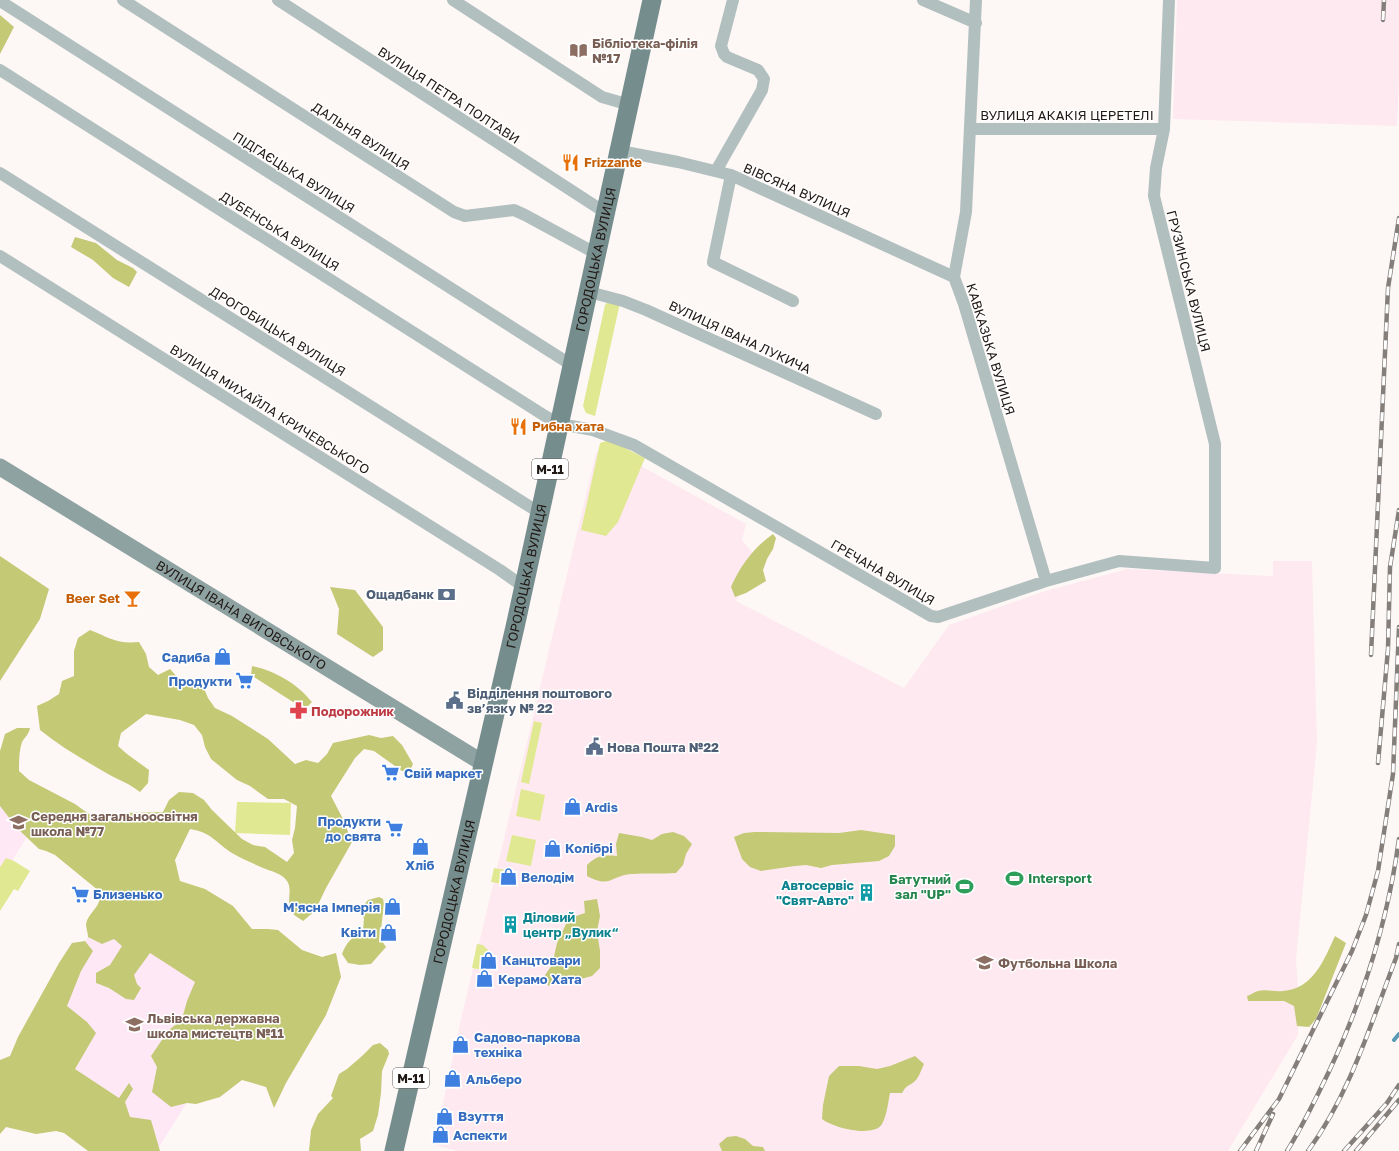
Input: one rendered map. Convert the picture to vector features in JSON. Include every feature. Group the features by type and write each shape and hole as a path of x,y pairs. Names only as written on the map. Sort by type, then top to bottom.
{"main road":[{"name":"ГОРОДОЦЬКА ВУЛИЦЯ","path":"394,1151 524,587 540,513 553,420 573,366 652,0"},
{"name":"ВУЛИЦЯ ІВАНА ВИГОВСЬКОГО","path":"0,467 483,763"}],"street":[{"name":"ДАЛЬНЯ ВУЛИЦЯ","path":"123,0 454,212 465,216 514,210 597,254"},
{"name":"ВУЛИЦЯ ПЕТРА ПОЛТАВИ","path":"278,0 606,213"},
{"path":"453,0 602,96 630,105"},
{"path":"716,172 762,90 764,79 758,70 727,57 724,54 721,46 733,0"},
{"path":"923,0 976,23"},
{"name":"КАВКАЗЬКА ВУЛИЦЯ","path":"976,0 966,212 954,277 964,304 1046,581"},
{"name":"ГРУЗИНСЬКА ВУЛИЦЯ","path":"1169,0 1164,129 1156,168 1154,196 1215,444 1215,568"},
{"name":"ПІДГАЄЦЬКА ВУЛИЦЯ","path":"0,1 573,366"},
{"name":"ДУБЕНСЬКА ВУЛИЦЯ","path":"0,70 553,420"},
{"name":"ВУЛИЦЯ АКАКІЯ ЦЕРЕТЕЛІ","path":"970,130 1164,129"},
{"name":"ВІВСЯНА ВУЛИЦЯ","path":"620,151 678,162 731,175 954,277"},
{"name":"ДРОГОБИЦЬКА ВУЛИЦЯ","path":"0,173 540,513"},
{"path":"731,175 713,262 793,301"},
{"name":"ВУЛИЦЯ МИХАЙЛА КРИЧЕВСЬКОГО","path":"0,256 500,570 524,587"},
{"name":"ВУЛИЦЯ ІВАНА ЛУКИЧА","path":"589,292 646,310 876,414"},
{"name":"ГРЕЧАНА ВУЛИЦЯ","path":"553,420 593,430 634,445 931,616 938,618 1046,581 1119,561 1215,568"}],"shaded area":[{"path":"1177,0 1399,0 1399,80 1397,126 1173,119"},
{"path":"605,446 746,524 742,540 758,559 736,601 904,688 949,625 1042,592 1127,569 1273,576 1273,561 1312,561 1317,743 1296,960 1299,1001 1298,1035 1228,1151 458,1151 434,1145 461,1019 596,453"},
{"name":"Середня загальноосвітня школа №77","path":"0,778 45,808 0,880"},
{"name":"Львівська державна школа мистецтв №11","path":"110,902 255,994 159,1147 14,1055"}],"green space":[{"path":"0,15 14,27 0,54"},
{"path":"75,237 96,243 117,260 133,268 137,272 129,287 113,278 93,260 71,247"},
{"path":"608,302 620,303 595,416 586,413 583,406 605,305"},
{"path":"609,440 645,458 618,522 606,536 581,530 600,443"},
{"path":"773,534 776,538 773,549 763,570 766,581 746,593 735,597 731,587 739,572 754,551"},
{"path":"0,556 49,589 40,619 0,681"},
{"path":"330,587 355,590 383,627 383,650 373,657 337,634 339,609"},
{"path":"90,630 119,641 139,642 146,654 149,667 158,675 170,669 179,679 192,680 203,686 208,698 215,708 232,716 268,739 295,764 306,760 318,763 327,754 333,743 369,735 381,738 393,736 402,745 413,764 410,771 402,771 374,751 364,749 355,758 331,796 343,819 352,842 315,911 303,921 291,911 289,903 289,884 285,878 236,855 203,832 190,829 175,860 180,881 205,889 233,906 252,929 278,930 302,950 322,957 336,953 341,977 326,1015 286,1083 274,1108 266,1087 242,1080 220,1097 196,1104 187,1103 171,1107 152,1092 157,1067 151,1056 168,1031 182,1019 187,1001 195,982 150,953 134,975 137,984 141,988 134,1000 126,999 109,988 96,983 96,973 110,965 122,946 114,939 102,944 88,937 86,924 100,900 99,891 55,855 39,849 18,829 0,806 0,751 5,734 17,728 30,728 21,745 19,771 29,780 75,804 100,822 113,820 123,813 163,812 169,800 179,792 193,793 204,800 212,810 242,839 253,845 265,847 287,862 294,853 292,840 295,828 297,806 284,799 268,799 250,786 237,780 211,759 205,747 202,735 194,725 180,720 146,714 121,733 118,746 149,770 148,783 140,792 73,753 40,730 37,706 59,694 62,681 74,676 74,651 78,638"},
{"path":"252,666 277,674 300,689 312,702 307,707 293,702 251,675"},
{"path":"534,721 542,723 529,784 521,782"},
{"path":"521,789 545,795 540,821 516,816"},
{"path":"237,802 291,803 290,835 235,833"},
{"path":"861,830 895,835 895,846 889,856 879,861 832,865 821,868 806,865 761,871 750,867 742,859 734,837 744,833 755,832 839,833"},
{"path":"673,832 684,836 692,844 686,854 683,865 676,873 632,874 606,881 595,880 587,876 587,865 594,859 604,856 617,856 616,844 619,833 652,840 662,834"},
{"path":"512,835 536,840 531,866 506,861"},
{"path":"6,858 30,871 18,891 14,889 0,911 0,867"},
{"path":"494,868 505,870 502,884 491,882"},
{"path":"379,897 383,899 384,904 380,938 386,947 371,964 360,965 348,963 342,954 350,940 363,930 364,919 361,908 368,900"},
{"path":"597,899 600,916 597,931 600,951 600,968 592,976 581,979 558,981 548,986 545,975 552,965 557,943 567,922 573,917 585,913 584,901"},
{"path":"1335,936 1346,943 1316,1019 1309,1027 1297,1026 1294,1006 1284,1001 1248,1001 1247,996 1258,991 1283,991 1302,985 1316,972"},
{"path":"85,941 93,951 81,971 67,1006 87,1022 96,1033 75,1069 119,1098 129,1083 133,1089 125,1102 130,1117 151,1120 160,1151 88,1151 64,1133 56,1131 36,1134 6,1127 0,1134 0,1060 10,1056 18,1037 59,963 72,943"},
{"path":"477,944 483,945 488,950 483,970 472,968"},
{"path":"380,1043 388,1050 389,1054 382,1071 378,1115 373,1131 360,1139 361,1151 309,1151 311,1130 318,1114 333,1098 331,1096 339,1074 347,1069 373,1045"},
{"path":"915,1056 924,1064 919,1076 914,1082 906,1087 902,1093 890,1093 885,1117 882,1124 878,1128 862,1131 853,1130 835,1126 822,1119 823,1105 829,1076 839,1066 859,1066 877,1069 890,1066"},
{"path":"736,1136 745,1139 753,1146 763,1147 765,1151 722,1151 719,1144 727,1137"}],"waterway":[{"path":"1394,1040 1399,1034"}],"railway":[{"path":"1383,20 1384,0"},
{"path":"1371,655 1388,288 1399,218"},
{"path":"1378,763 1388,649 1390,567 1399,510"},
{"path":"1240,1151 1279,1099 1352,951 1366,915 1378,871 1393,774 1399,627"},
{"path":"1287,1151 1296,1137 1319,1092 1347,1031 1359,1000 1370,969 1387,905 1399,839"},
{"path":"1308,1151 1323,1129 1348,1082 1378,1008 1396,958 1399,944"},
{"path":"1344,1151 1387,1103 1399,1085"},
{"path":"1356,1151 1399,1100"},
{"path":"1256,1151 1273,1114"}],"place":[{"name":"Бібліотека-філія №17","path":"579,50"},
{"name":"Frizzante","path":"571,162"},
{"name":"Рибна хата","path":"519,426"},
{"name":"Ощадбанк","path":"447,594"},
{"name":"Beer Set","path":"133,598"},
{"name":"Садиба","path":"223,657"},
{"name":"Продукти","path":"245,681"},
{"name":"Відділення поштового зв’язку № 22","path":"454,700"},
{"name":"Подорожник","path":"298,711"},
{"name":"Нова Пошта №22","path":"594,747"},
{"name":"Свій маркет","path":"391,773"},
{"name":"Ardis","path":"572,807"},
{"name":"Середня загальноосвітня школа №77","path":"18,823"},
{"name":"Продукти до свята","path":"394,828"},
{"name":"Хліб","path":"420,846"},
{"name":"Колібрі","path":"552,848"},
{"name":"Велодім","path":"508,877"},
{"name":"Intersport","path":"1015,878"},
{"name":"Батутний зал \"UP\"","path":"964,886"},
{"name":"Автосервіс \"Свят-Авто\"","path":"867,892"},
{"name":"Близенько","path":"80,894"},
{"name":"М'ясна Імперія","path":"393,907"},
{"name":"Діловий центр „Вулик“","path":"510,924"},
{"name":"Квіти","path":"389,932"},
{"name":"Канцтовари","path":"489,960"},
{"name":"Футбольна Школа","path":"985,963"},
{"name":"Керамо Хата","path":"485,979"},
{"name":"Львівська державна школа мистецтв №11","path":"134,1025"},
{"name":"Садово-паркова техніка","path":"461,1044"},
{"name":"Альберо","path":"453,1079"},
{"name":"Взуття","path":"445,1116"},
{"name":"Аспекти","path":"440,1135"}]}
